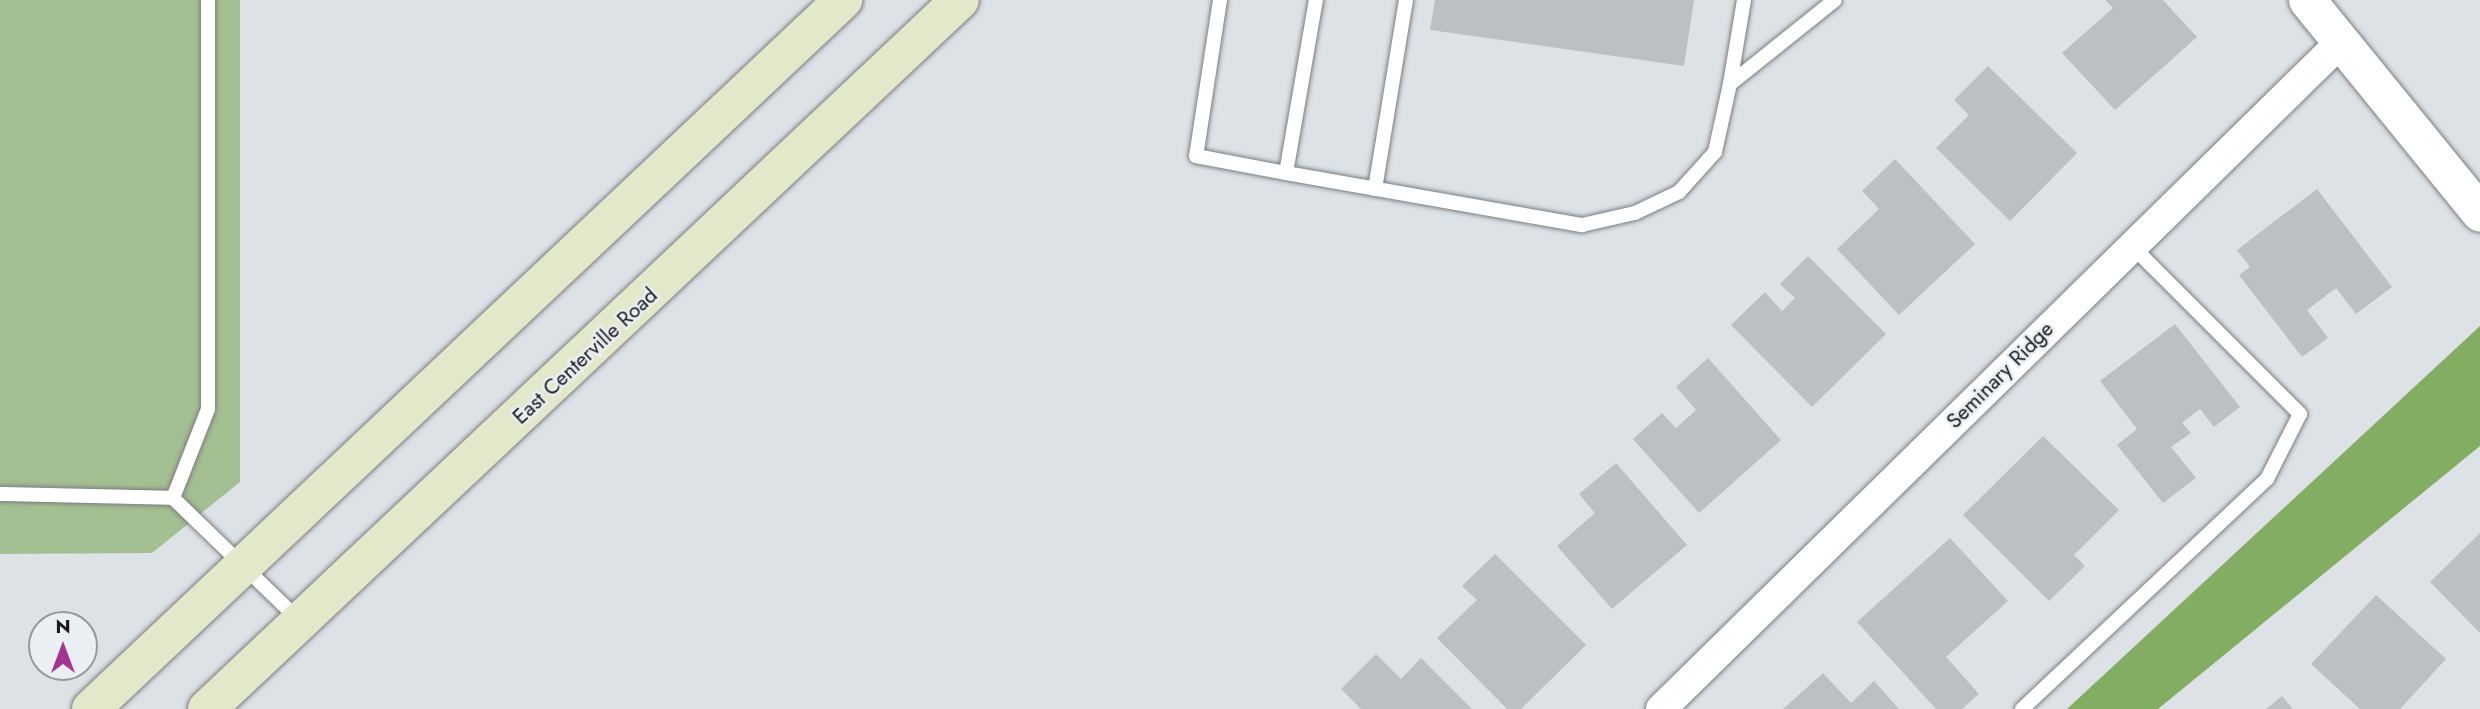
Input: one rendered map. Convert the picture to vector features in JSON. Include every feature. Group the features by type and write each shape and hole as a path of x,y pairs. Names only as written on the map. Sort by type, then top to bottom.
{"main road":[{"path":"91,709 843,0"},
{"name":"East Centerville Road","path":"207,709 960,0"}],"street":[{"path":"2307,0 2480,213"},
{"name":"Seminary Ridge","path":"1661,709 2340,43"}],"lane":[{"path":"173,498 208,409 208,0"},
{"path":"1220,0 1196,156 1582,225 1635,214 1679,192 1715,152 1744,0"},
{"path":"1286,173 1316,0"},
{"path":"1375,189 1406,0"},
{"path":"1730,84 1835,0"},
{"path":"2022,709 2267,479 2300,414 2132,245"},
{"path":"0,494 173,498 246,563 301,621"}],"green space":[{"path":"0,0 240,0 240,482 152,553 0,554"},
{"path":"2480,326 2480,446 2158,709 2067,709"}],"building":[{"path":"1435,0 1694,0 1684,66 1430,30"},
{"path":"2105,0 2163,0 2197,37 2115,110 2062,53 2113,8"},
{"path":"1988,66 2077,153 2010,221 1936,148 1969,115 1954,100"},
{"path":"1895,159 1975,244 1899,315 1837,249 1879,209 1862,191"},
{"path":"2317,189 2392,287 2356,314 2336,288 2307,310 2328,338 2302,357 2239,275 2250,267 2237,250"},
{"path":"1808,256 1886,334 1812,407 1731,325 1765,292 1782,311 1795,298 1780,284"},
{"path":"2175,324 2240,407 2214,427 2200,409 2182,423 2191,433 2171,447 2196,478 2163,503 2117,445 2137,429 2100,381"},
{"path":"1708,358 1781,440 1699,513 1633,439 1662,413 1676,428 1696,410 1676,387"},
{"path":"2043,436 2119,510 2074,555 2085,566 2049,601 1963,515"},
{"path":"1616,463 1687,545 1612,609 1557,546 1595,513 1579,494"},
{"path":"2480,533 2480,633 2430,582"},
{"path":"1950,538 2008,601 1946,657 1979,694 1962,709 1936,709 1857,622"},
{"path":"1495,554 1586,645 1521,709 1507,709 1437,638 1477,600 1462,586"},
{"path":"2376,595 2446,659 2400,709 2360,709 2311,664"},
{"path":"1376,654 1401,679 1421,658 1472,709 1361,709 1341,689"},
{"path":"1823,673 1851,703 1874,681 1899,709 1783,709"},
{"path":"2282,696 2293,709 2266,709"}]}
